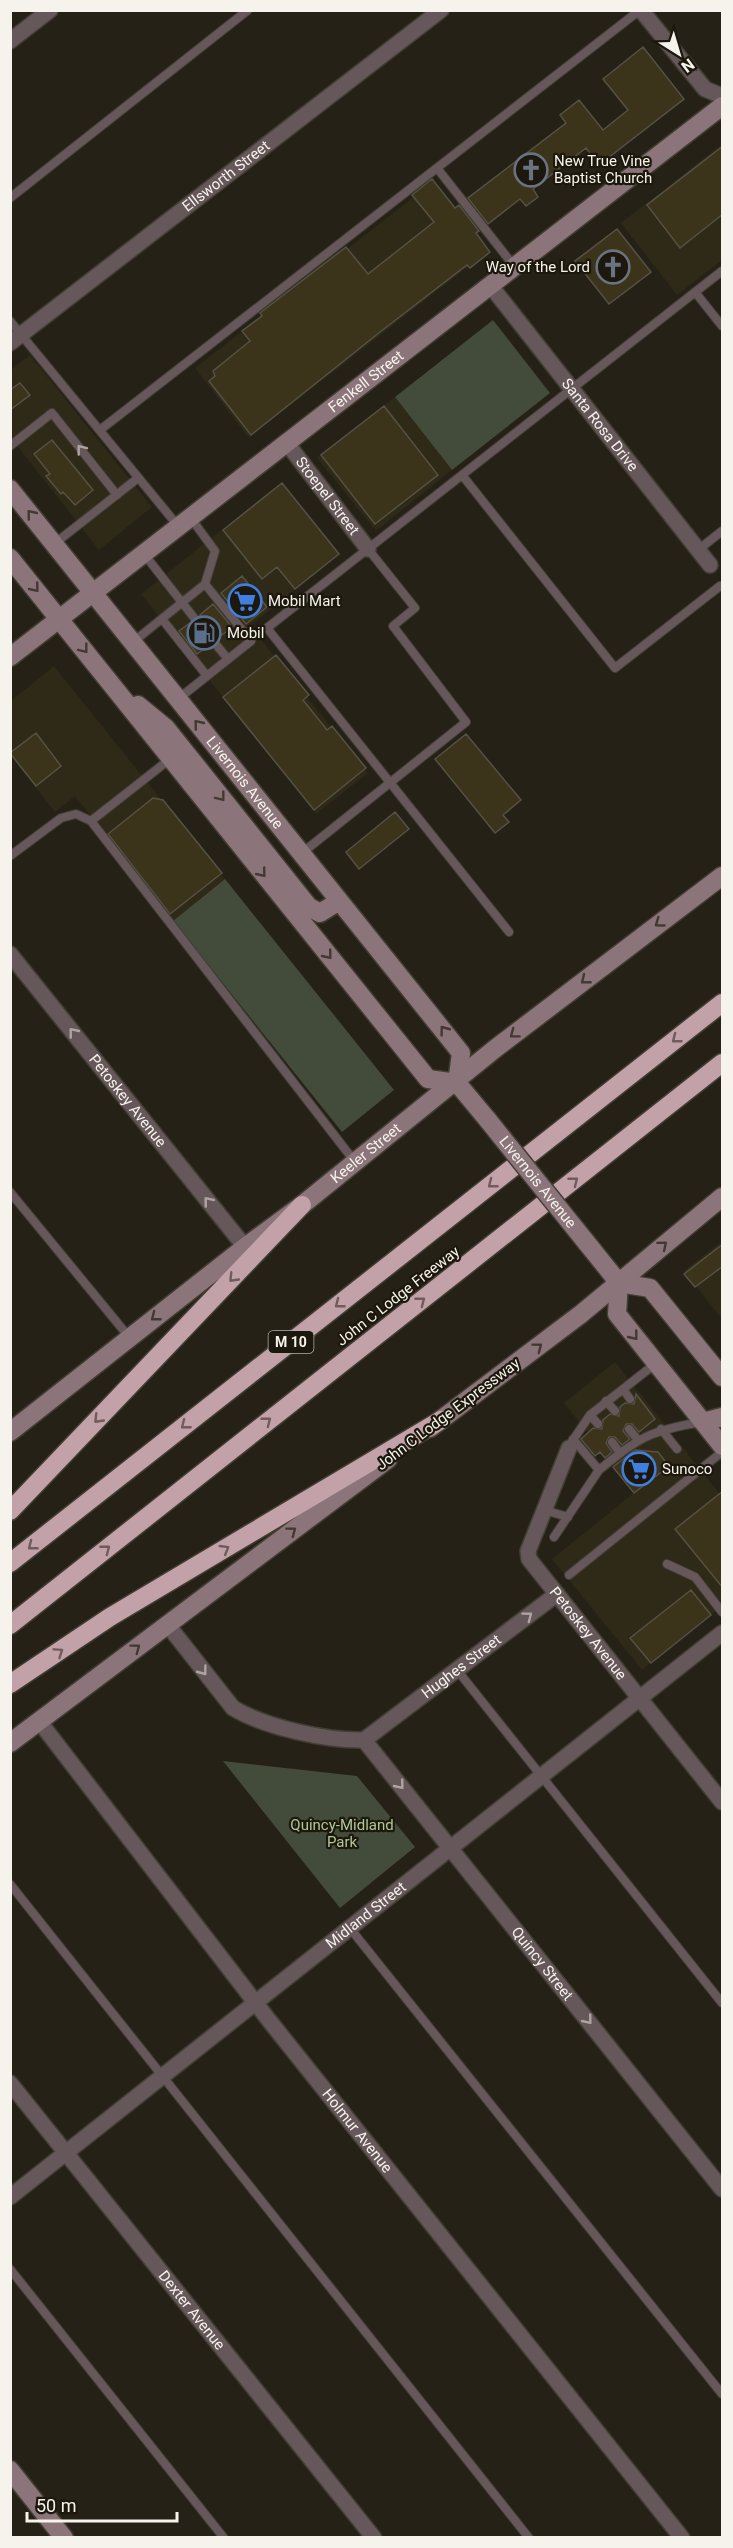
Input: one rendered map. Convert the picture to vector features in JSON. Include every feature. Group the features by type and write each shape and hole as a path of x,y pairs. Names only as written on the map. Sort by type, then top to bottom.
{"highway":[{"name":"John C Lodge Freeway","path":"10,1563 723,1003"},
{"name":"John C Lodge Freeway","path":"10,1624 723,1063"},
{"path":"10,1511 302,1205"},
{"path":"10,1684 110,1617 441,1420"}],"main road":[{"name":"Fenkell Street","path":"10,657 723,105"},
{"name":"Livernois Avenue","path":"10,489 461,1053 457,1083 618,1283"},
{"path":"14,568 59,618 428,1079 457,1083"},
{"path":"108,680 166,728 309,907 320,913 339,901"},
{"name":"Keeler Street","path":"14,1424 302,1205 609,960 714,888 723,876"},
{"name":"John C Lodge Expressway","path":"10,1743 568,1325 723,1197"},
{"path":"723,1377 650,1288 618,1283 617,1314 723,1446"},
{"path":"703,1422 723,1417"},
{"path":"10,2470 64,2538"}],"street":[{"path":"10,41 50,10"},
{"name":"Ellsworth Street","path":"16,339 441,10"},
{"path":"641,10 705,89 723,96"},
{"name":"Santa Rosa Drive","path":"490,285 710,565"},
{"name":"Stoepel Street","path":"286,442 368,549"},
{"name":"Petoskey Avenue","path":"10,954 245,1247"},
{"name":"Petoskey Avenue","path":"571,1444 528,1551 529,1559 723,1802"},
{"name":"Hughes Street","path":"364,1740 556,1594"},
{"path":"167,1624 233,1708 309,1733 364,1740"},
{"name":"Midland Street","path":"10,2197 723,1633"},
{"name":"Holmur Avenue","path":"39,1721 256,2002 682,2538"},
{"name":"Quincy Street","path":"364,1740 723,2188"},
{"name":"Dexter Avenue","path":"10,2083 374,2538"}],"lane":[{"path":"10,198 248,10"},
{"path":"100,430 641,10"},
{"path":"437,168 514,266"},
{"path":"509,932 267,628 723,271"},
{"path":"695,292 723,326"},
{"path":"10,321 16,339 100,430 138,478 215,551 205,584 133,642"},
{"path":"10,446 52,413 117,495"},
{"path":"462,475 615,668 720,586"},
{"path":"54,544 138,478"},
{"path":"698,550 723,531"},
{"path":"302,854 466,722 393,626 415,609 368,549"},
{"path":"143,553 195,619"},
{"path":"178,699 251,641 205,584"},
{"path":"162,619 207,676"},
{"path":"213,641 228,660"},
{"path":"91,821 171,758"},
{"path":"10,856 61,818 76,814 91,821 355,1163"},
{"path":"10,1192 130,1338"},
{"path":"599,1470 571,1444 590,1414 656,1363"},
{"path":"622,1389 630,1399"},
{"path":"606,1401 615,1411"},
{"path":"590,1414 597,1424"},
{"path":"554,1537 599,1470 620,1453 638,1440 658,1430 703,1422"},
{"path":"650,1424 677,1449"},
{"path":"629,1429 638,1440"},
{"path":"612,1442 620,1453"},
{"path":"569,1575 723,1452"},
{"path":"544,1510 568,1517"},
{"path":"667,1564 695,1577 723,1612"},
{"path":"457,1670 723,2003"},
{"path":"10,1884 529,2538"},
{"path":"349,1927 723,2394"},
{"path":"10,2269 225,2538"}],"shaded area":[{"path":"722,144 722,260 677,295 621,223"},
{"path":"434,181 489,250 249,438 195,368"},
{"path":"30,355 152,507 99,550 11,438 11,370"},
{"path":"395,397 452,470 376,531 317,458"},
{"path":"282,482 340,554 250,626 368,773 316,814 141,594"},
{"path":"54,666 225,879 173,921 75,796 55,812 11,757 11,701"},
{"path":"722,1241 722,1319 684,1271"},
{"path":"615,1362 722,1497 722,1606 642,1670 552,1559 635,1492 564,1403"}],"green space":[{"path":"493,320 550,393 452,470 395,397"},
{"path":"225,879 394,1090 342,1132 173,921"},
{"name":"Quincy-Midland Park","path":"223,1761 357,1776 415,1847 340,1908"}],"building":[{"path":"643,47 684,99 599,165 586,148 533,189 538,197 526,206 520,199 488,224 468,198 566,123 560,115 579,100 603,130 628,110 603,79"},
{"path":"723,146 723,214 680,248 647,205"},
{"path":"432,179 455,208 459,205 479,231 476,233 490,252 470,268 467,265 251,435 209,381 215,376 213,371 250,341 242,331 262,316 260,313 346,247 368,274 434,222 412,195"},
{"name":"Way of the Lord","path":"617,229 651,272 609,304 575,261"},
{"path":"20,383 30,395 10,410 10,390"},
{"path":"384,406 438,475 375,524 321,455"},
{"path":"52,440 93,490 75,505 63,492 61,494 46,476 50,474 34,454"},
{"path":"282,483 339,554 295,589 277,567 262,579 223,530"},
{"path":"242,576 267,607 246,624 221,593"},
{"path":"213,604 232,627 218,638 210,636 209,645 197,654 179,631 190,623 199,623 200,615"},
{"path":"276,655 309,695 303,700 327,730 332,726 366,768 314,810 223,697"},
{"path":"36,733 61,766 36,786 10,753"},
{"path":"466,734 521,800 503,815 509,822 495,833 435,759"},
{"path":"153,798 163,800 222,873 170,914 108,834"},
{"path":"395,812 409,829 359,869 346,852"},
{"path":"723,1244 723,1266 695,1287 684,1274"},
{"path":"636,1394 655,1419 639,1432 632,1424 626,1424 623,1431 630,1439 622,1445 615,1437 609,1437 606,1443 612,1452 605,1458 600,1452 595,1456 581,1439 593,1428 602,1429 603,1420 610,1414 619,1416 620,1407 625,1403 634,1404"},
{"path":"635,1450 658,1452 669,1466 634,1493 613,1467"},
{"path":"723,1491 723,1588 675,1529"},
{"path":"691,1590 711,1615 651,1663 630,1638"}],"place":[{"name":"New True Vine Baptist Church","path":"531,170"},
{"name":"Way of the Lord","path":"613,267"},
{"name":"Mobil Mart","path":"245,601"},
{"name":"Mobil","path":"204,633"},
{"name":"Sunoco","path":"639,1469"}]}
